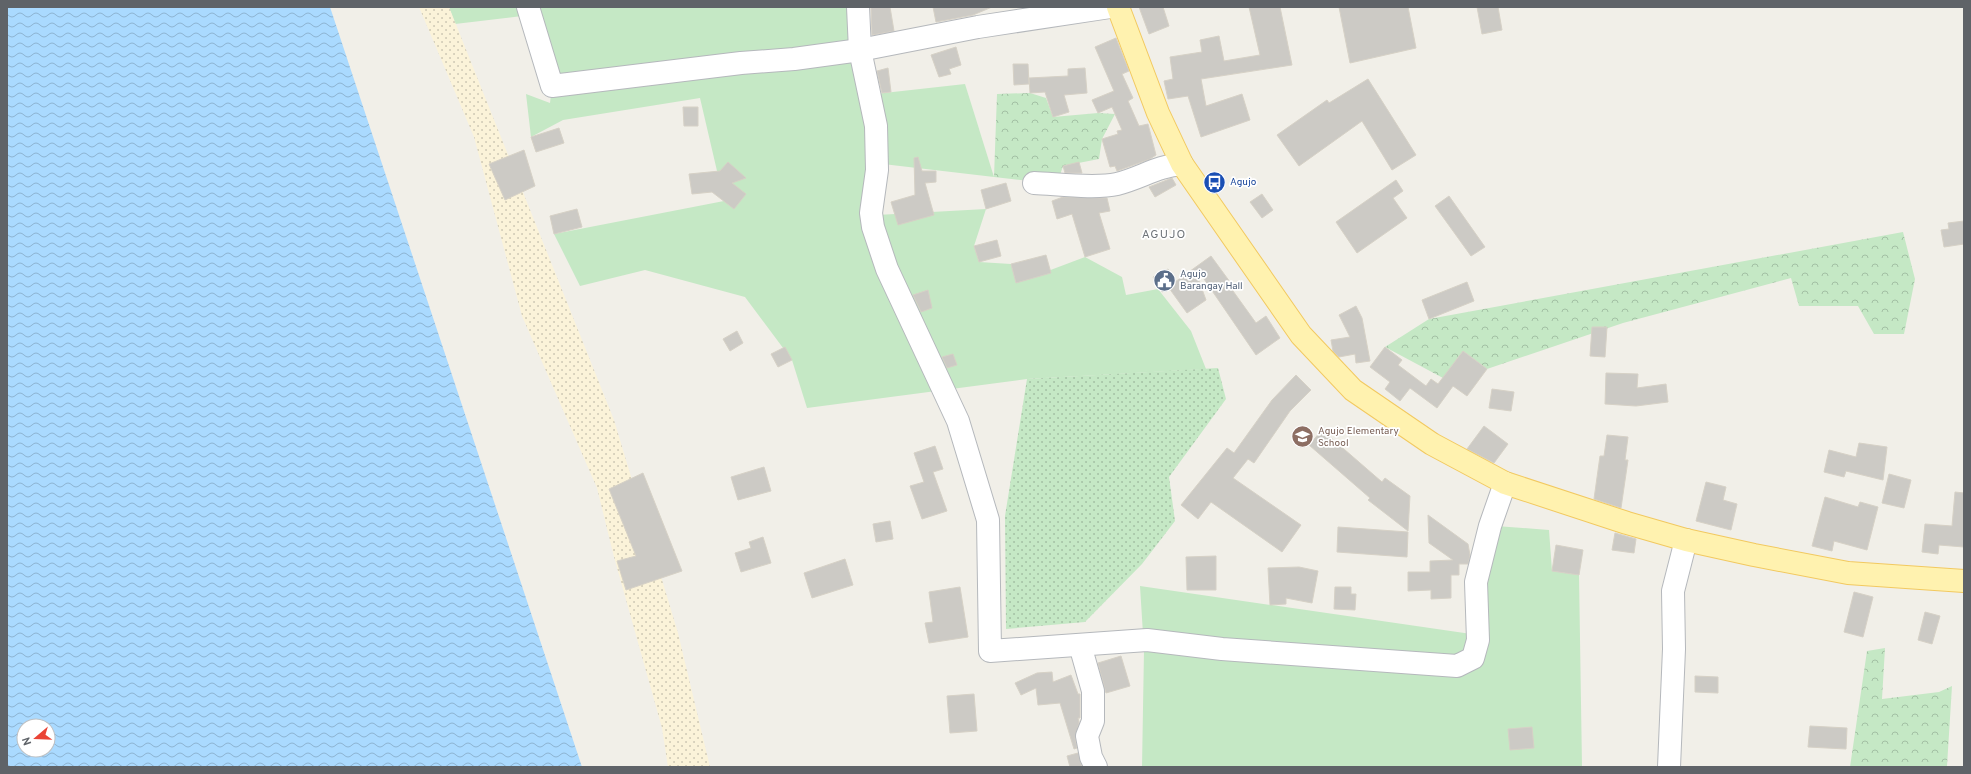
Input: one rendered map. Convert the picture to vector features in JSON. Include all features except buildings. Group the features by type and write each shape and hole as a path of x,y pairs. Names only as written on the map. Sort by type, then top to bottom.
{"main road":[{"path":"1118,7 1158,113 1182,164 1301,335 1353,390 1432,444 1505,483 1627,523 1686,540 1848,573 1964,581"}],"street":[{"path":"528,7 552,86 741,62 794,59 860,50 978,27 1110,7"},
{"path":"858,7 860,50 876,126 877,170 871,213 873,227 887,270 958,422 988,520 990,651 1147,640 1222,649 1457,666 1474,658 1478,640 1476,582 1490,526 1505,483"},
{"path":"1034,183 1100,186 1117,184 1166,165 1182,164"},
{"path":"1669,767 1674,649 1673,591 1686,540"},
{"path":"1080,645 1092,690 1093,721 1088,736 1091,757 1096,767"}],"green space":[{"path":"449,7 860,7 877,215 986,209 974,246 979,262 1011,264 1016,283 1085,257 1122,277 1126,295 1158,289 1191,331 1206,369 1027,379 807,408 792,360 745,297 645,270 580,286 554,234 724,201 700,98 563,120 531,137 526,94 550,103 552,86 522,16 455,24"},
{"path":"965,84 994,177 883,164 875,94"},
{"path":"1030,93 1046,98 1053,117 1098,113 1115,114 1102,139 1099,159 1063,166 1057,184 994,177 997,94"},
{"path":"1903,232 1915,279 1904,334 1874,334 1858,306 1799,306 1791,278 1623,323 1487,369 1463,351 1443,378 1385,347 1429,319"},
{"path":"1218,368 1226,399 1169,477 1175,521 1142,564 1085,622 1006,629 1005,516 1027,379"},
{"path":"1496,526 1549,530 1552,571 1579,575 1582,767 1142,767 1144,650 1140,586 1485,636 1481,582"},
{"path":"1885,648 1882,699 1939,692 1952,686 1946,767 1850,767 1867,651"}],"sand":[{"path":"419,7 449,7 614,420 678,633 710,767 668,767 662,728 614,557 597,488 522,316 474,137"}],"water":[{"path":"7,7 330,7 582,767 7,767"}],"place":[{"name":"Agujo","path":"1214,182"},
{"name":"Agujo Barangay Hall","path":"1165,280"},
{"name":"Agujo Elementary School","path":"1302,437"}],"district":[{"name":"AGUJO","path":"1164,235"}]}
